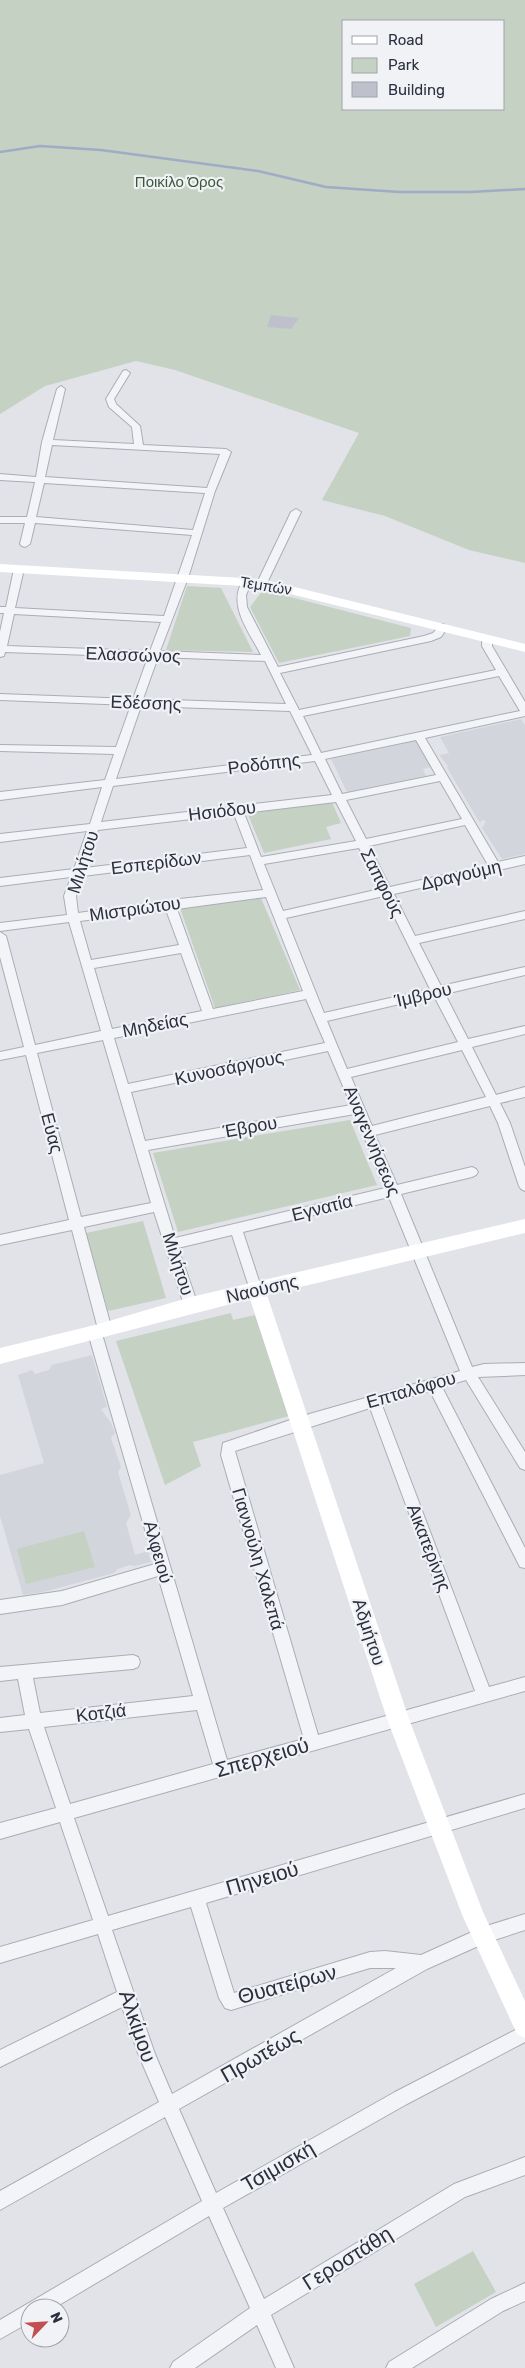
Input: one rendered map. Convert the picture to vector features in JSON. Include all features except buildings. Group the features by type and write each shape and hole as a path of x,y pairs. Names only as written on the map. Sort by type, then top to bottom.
{"street":[{"path":"47,442 139,447 136,426 112,405 110,399 126,373"},
{"path":"25,544 32,520 47,442 61,390"},
{"name":"Μιλήτου","path":"139,447 226,452 210,491 183,578 152,656 70,896 73,918 89,965 158,1206 191,1305"},
{"path":"0,477 210,491"},
{"path":"262,583 296,512"},
{"path":"0,520 32,520 198,533"},
{"name":"Τεμπών","path":"0,568 262,583 525,648"},
{"path":"0,651 5,610 19,569"},
{"name":"Σαπφούς","path":"247,582 241,595 242,607 266,658 319,757 338,798 493,1100 521,1158 525,1186"},
{"path":"5,610 166,619"},
{"path":"273,671 427,639 437,635 443,627"},
{"path":"487,639 487,646 525,712"},
{"name":"Ελασσώνος","path":"0,651 266,658"},
{"name":"Εδέσσης","path":"0,697 294,711 501,672"},
{"name":"Ροδόπης","path":"0,796 319,757 525,712"},
{"path":"419,736 495,867"},
{"path":"0,748 119,751"},
{"name":"Ησιόδου","path":"0,838 338,798 443,777"},
{"name":"Αναγεννήσεως","path":"237,809 310,994 394,1191 468,1374 523,1457"},
{"name":"Εσπερίδων","path":"0,882 79,872 256,856 362,844 468,821"},
{"name":"Δραγούμη","path":"279,916 525,860"},
{"name":"Μιστριώτου","path":"0,927 170,904 270,893"},
{"path":"170,904 209,1015"},
{"path":"412,941 525,915"},
{"name":"Εύας","path":"0,936 76,1223 100,1332"},
{"path":"89,965 185,948"},
{"name":"Ίμβρου","path":"321,1018 525,971"},
{"name":"Μηδείας","path":"0,1056 310,994"},
{"path":"344,1074 525,1030"},
{"name":"Κυνοσάργους","path":"125,1089 332,1046"},
{"path":"368,1132 525,1092"},
{"name":"Έβρου","path":"142,1146 358,1108"},
{"name":"Εγνατία","path":"172,1244 472,1172"},
{"path":"0,1240 158,1206"},
{"name":"Ναούσης","path":"0,1356 100,1332 191,1305 419,1253 525,1226"},
{"name":"Αδμήτου","path":"236,1229 398,1719 483,1935 525,2026"},
{"name":"Αλφειού","path":"100,1332 162,1568 222,1770"},
{"name":"Επταλόφου","path":"299,1423 484,1370 525,1369"},
{"path":"433,1384 525,1562"},
{"name":"Αικατερίνης","path":"374,1401 484,1695"},
{"name":"Γιαννούλη Χαλεπά","path":"299,1423 228,1447 228,1455 313,1742"},
{"path":"0,1608 52,1601 162,1568"},
{"path":"0,1674 133,1662"},
{"name":"Αλκίμου","path":"24,1672 34,1721 147,2056 285,2368"},
{"name":"Σπερχειού","path":"0,1831 525,1684"},
{"name":"Κοτζιά","path":"0,1725 202,1702"},
{"name":"Πηνειού","path":"0,1955 525,1801"},
{"name":"Θυατείρων","path":"196,1897 227,1998 231,2002 370,1960 385,1959 421,1963"},
{"name":"Πρωτέως","path":"0,2200 421,1963 483,1935 525,1922"},
{"path":"0,2059 127,1996"},
{"name":"Τσιμισκή","path":"53,2298 213,2203 376,2111 525,2033"},
{"name":"Γεροστάθη","path":"179,2368 261,2311 418,2214 460,2190 525,2166"},
{"path":"395,2368 497,2305 525,2292"},
{"path":"0,2330 20,2318"}],"shaded area":[{"path":"521,719 525,725 525,854 502,859 482,828 486,821 482,820 480,823 447,768 448,766 439,755 449,753 440,737"},
{"path":"416,741 431,767 423,769 426,776 347,792 331,759"},
{"path":"92,1355 107,1407 101,1409 111,1423 115,1433 111,1438 121,1467 118,1472 131,1515 126,1523 135,1555 148,1551 151,1562 135,1566 130,1565 118,1569 114,1573 43,1592 23,1595 0,1516 0,1475 44,1463 18,1375 32,1370 35,1374 49,1370 52,1365"}],"green space":[{"name":"Ποικίλο Όρος","path":"0,0 525,0 525,563 469,550 385,516 322,500 359,433 175,370 136,361 45,386 0,414"},
{"path":"187,586 221,588 253,652 166,650"},
{"path":"263,590 411,628 410,636 279,663 250,607"},
{"path":"332,802 341,823 326,827 331,839 264,853 247,812"},
{"path":"261,898 300,990 215,1008 180,908"},
{"path":"350,1120 377,1185 178,1232 153,1153"},
{"path":"143,1221 166,1298 108,1311 86,1233"},
{"path":"231,1313 233,1320 255,1315 289,1416 193,1442 201,1466 165,1485 116,1341"},
{"path":"84,1531 95,1567 26,1584 17,1549"},
{"path":"473,2251 496,2292 436,2327 414,2284"}],"waterway":[{"path":"0,152 40,146 101,150 258,171 326,187 399,192 471,192 525,189"}]}
